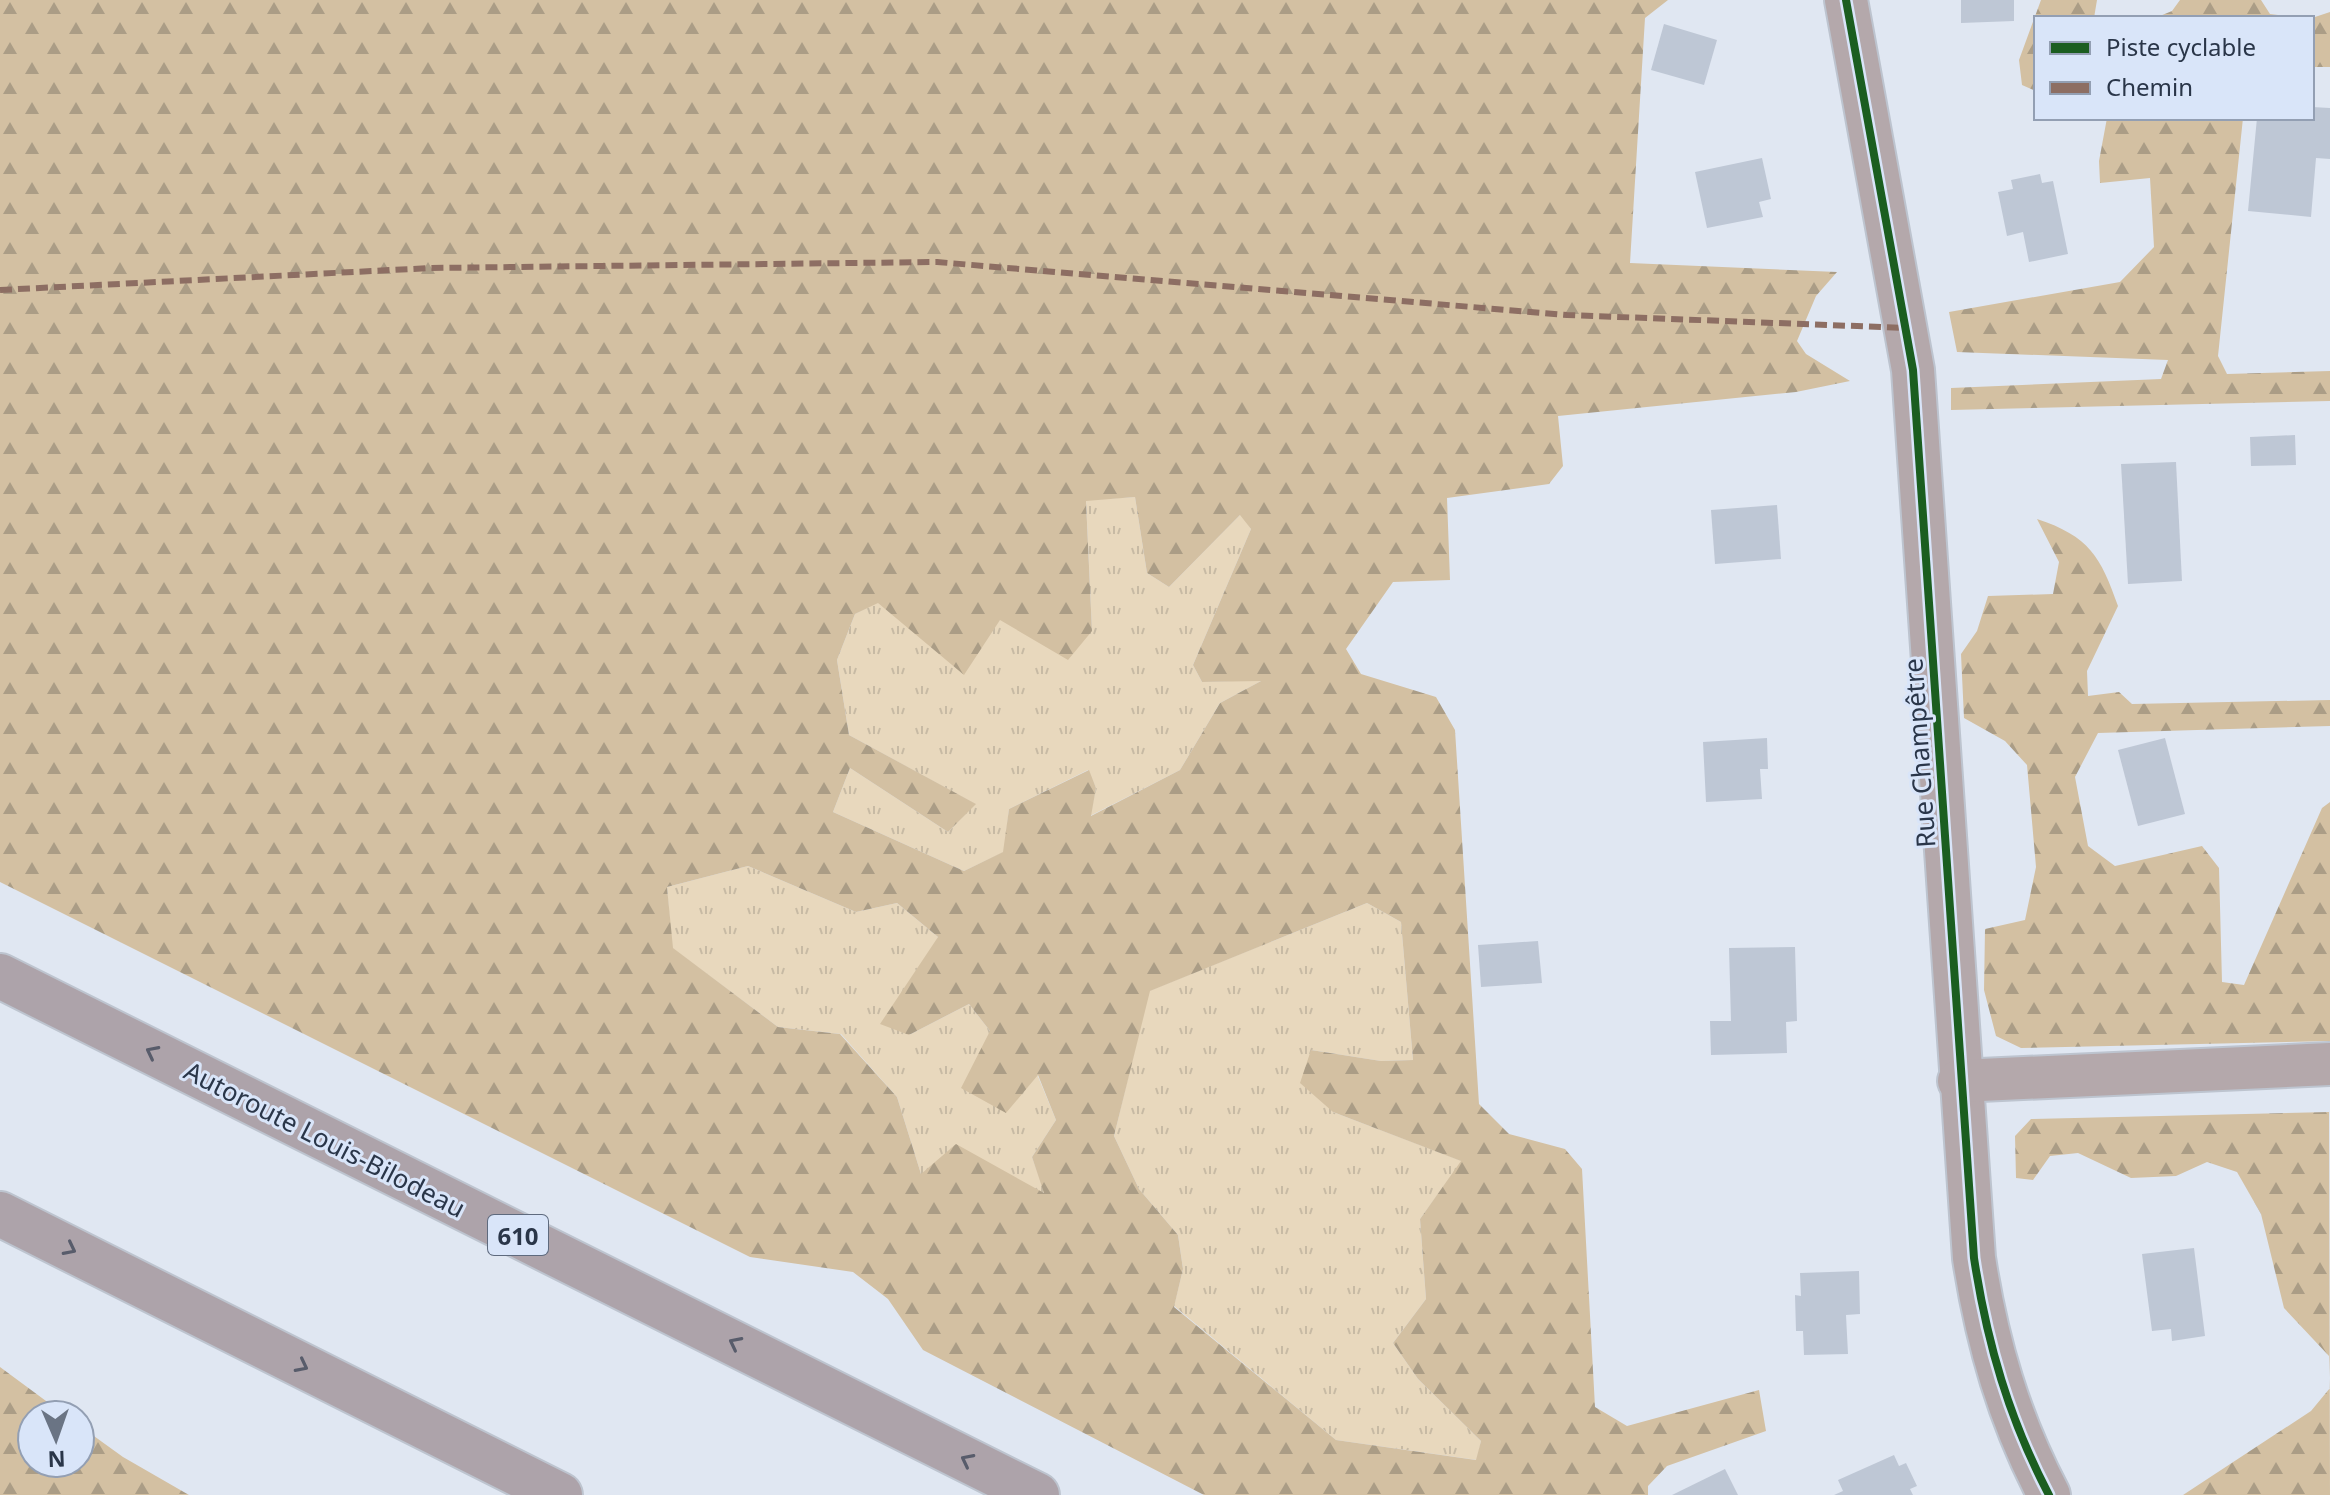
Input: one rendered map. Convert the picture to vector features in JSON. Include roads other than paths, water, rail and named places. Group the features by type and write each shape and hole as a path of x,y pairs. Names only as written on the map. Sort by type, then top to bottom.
{"highway":[{"name":"Autoroute Louis-Bilodeau","path":"0,976 1037,1495"},
{"path":"0,1214 560,1495"}],"street":[{"name":"Rue Champêtre","path":"1846,0 1913,370 1959,1081 1980,1301 2005,1399 2025,1450 2049,1495"},
{"path":"1959,1081 2330,1064"}]}
